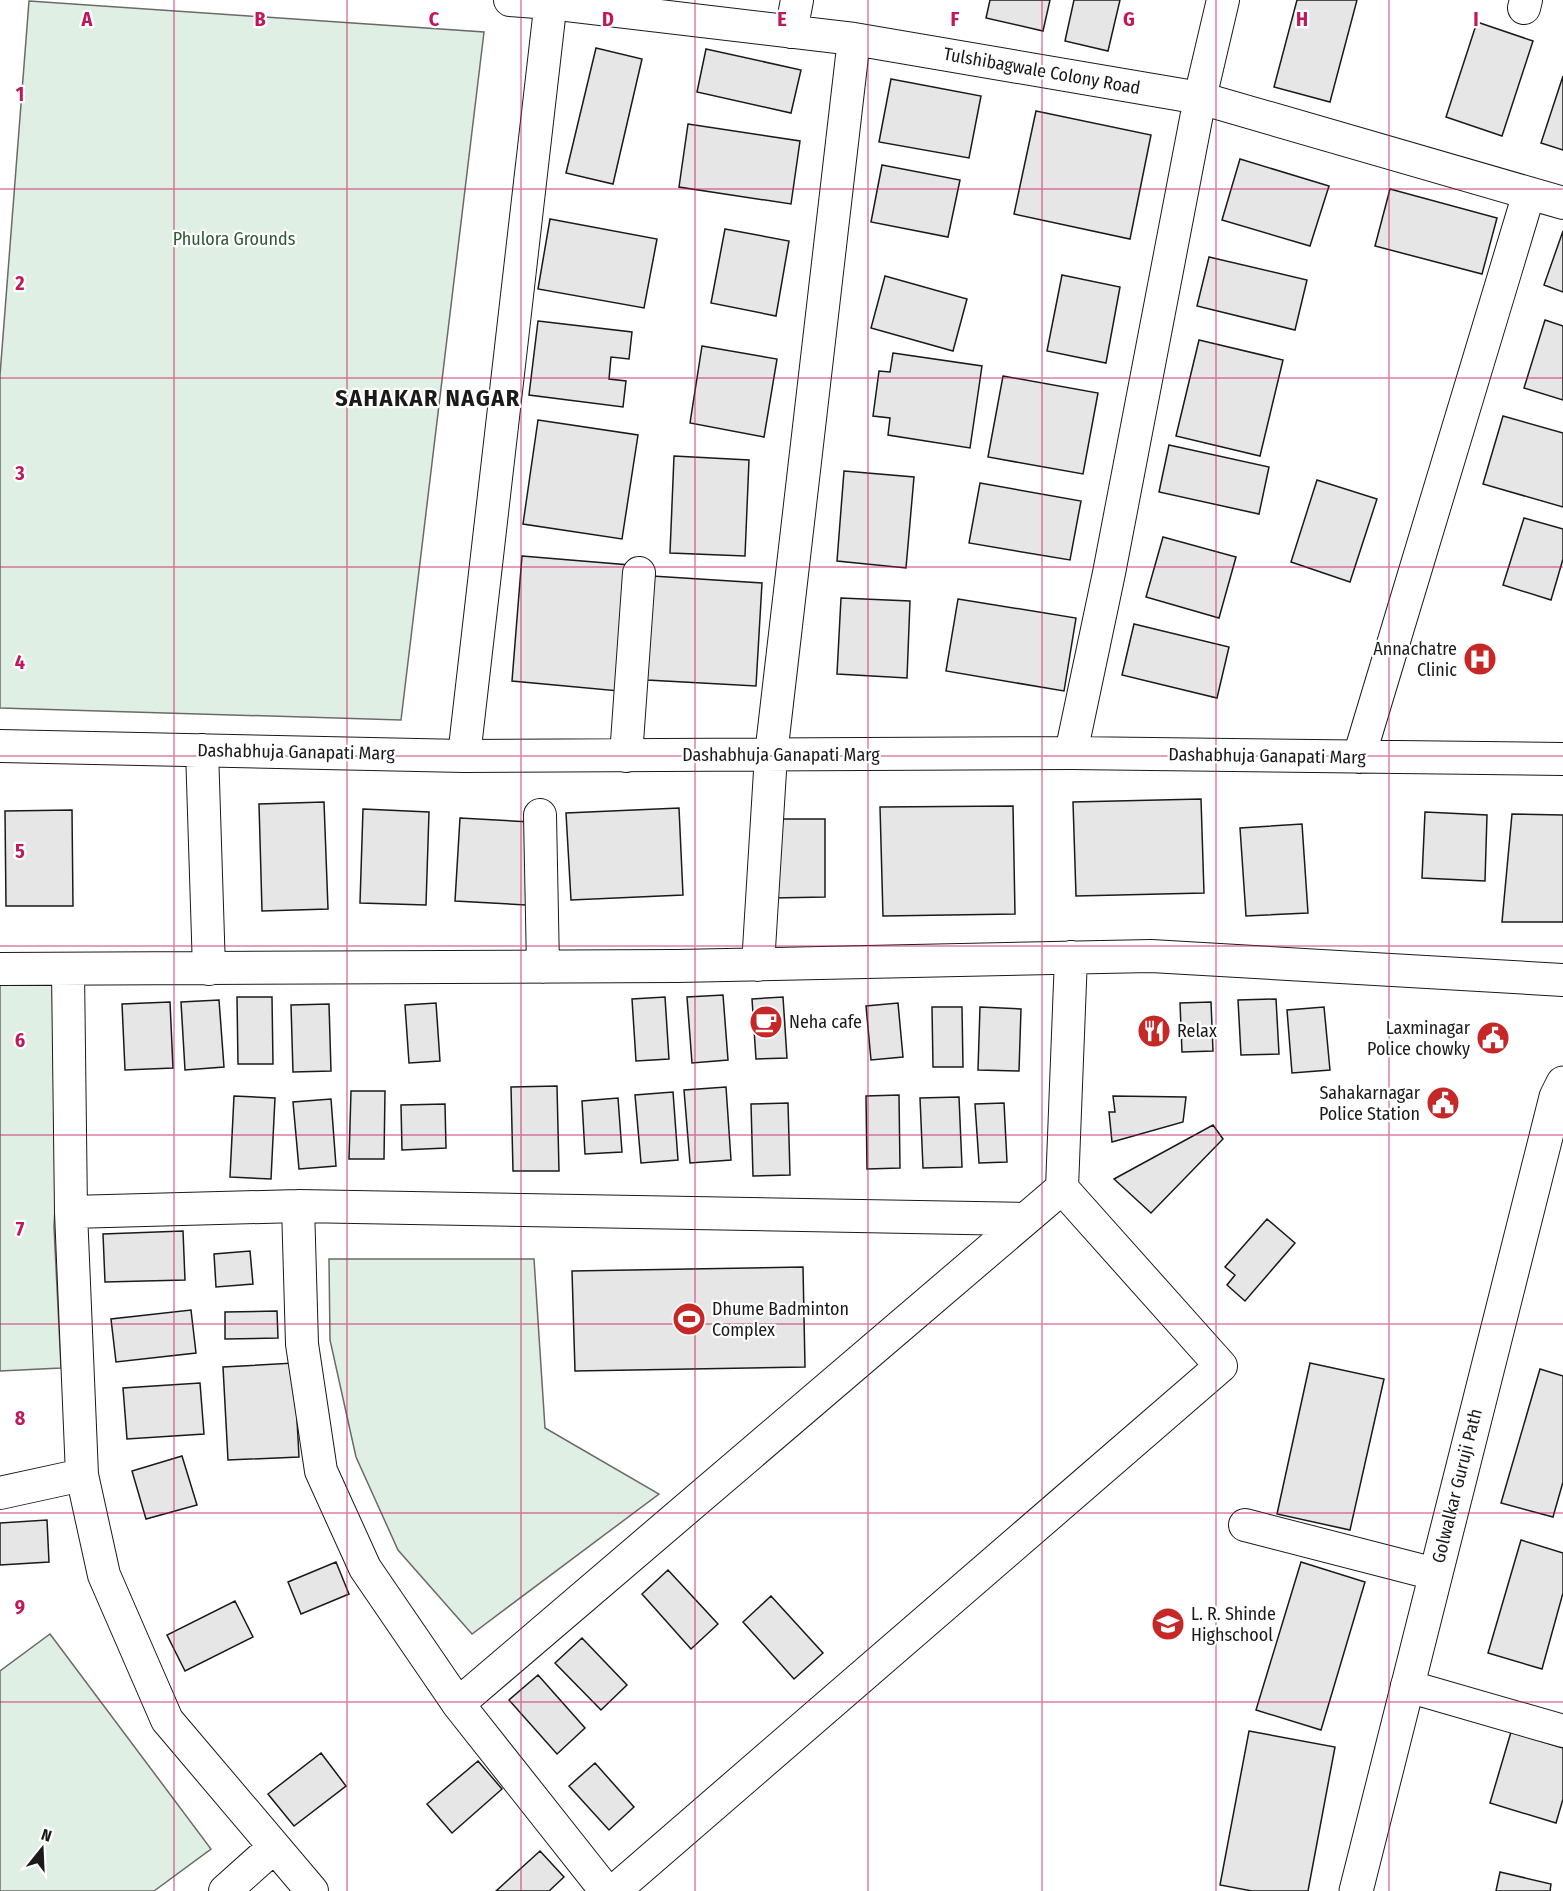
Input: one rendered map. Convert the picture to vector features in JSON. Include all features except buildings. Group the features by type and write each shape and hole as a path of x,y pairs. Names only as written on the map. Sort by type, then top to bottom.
{"street":[{"name":"Tulshibagwale Colony Road","path":"510,0 551,1 854,39 1200,98 1563,203"},
{"path":"791,32 797,0"},
{"path":"1071,753 1109,573 1200,98 1223,0"},
{"path":"464,756 551,1"},
{"path":"758,965 771,755 854,39"},
{"path":"1359,757 1529,193"},
{"path":"626,756 639,573"},
{"name":"Dashabhuja Ganapati Marg","path":"0,746 464,756 1071,753 1563,759"},
{"path":"202,750 209,969"},
{"path":"540,815 543,968"},
{"path":"0,969 543,968 1151,956 1563,980"},
{"path":"614,1891 1221,1366 1062,1188 1071,957"},
{"path":"68,970 71,1212 82,1475 104,1575 167,1720 312,1891"},
{"name":"Golwalkar Guruji Path","path":"1356,1891 1435,1574 1556,1119 1556,1097 1563,1083"},
{"path":"458,1704 1062,1188"},
{"path":"71,1212 298,1206 1025,1219"},
{"path":"298,1206 302,1344 321,1470 365,1568 458,1704 606,1891"},
{"path":"0,1493 82,1475"},
{"path":"1245,1526 1435,1574"},
{"path":"1407,1686 1563,1731"},
{"path":"225,1891 274,1847"}],"green space":[{"name":"Phulora Grounds","path":"29,1 484,32 401,720 0,708 0,375"},
{"path":"0,970 68,970 54,1227 61,1368 0,1371"},
{"path":"329,1259 534,1259 545,1428 659,1494 472,1634 398,1550 356,1457 330,1340"},
{"path":"50,1634 211,1849 154,1891 0,1891 0,1671"}],"place":[{"name":"Annachatre Clinic","path":"1480,659"},
{"name":"Neha cafe","path":"766,1022"},
{"name":"Relax","path":"1154,1031"},
{"name":"Laxminagar Police chowky","path":"1493,1038"},
{"name":"Sahakarnagar Police Station","path":"1443,1103"},
{"name":"Dhume Badminton Complex","path":"689,1319"},
{"name":"L. R. Shinde Highschool","path":"1168,1624"}],"district":[{"name":"SAHAKAR NAGAR","path":"428,398"}]}
